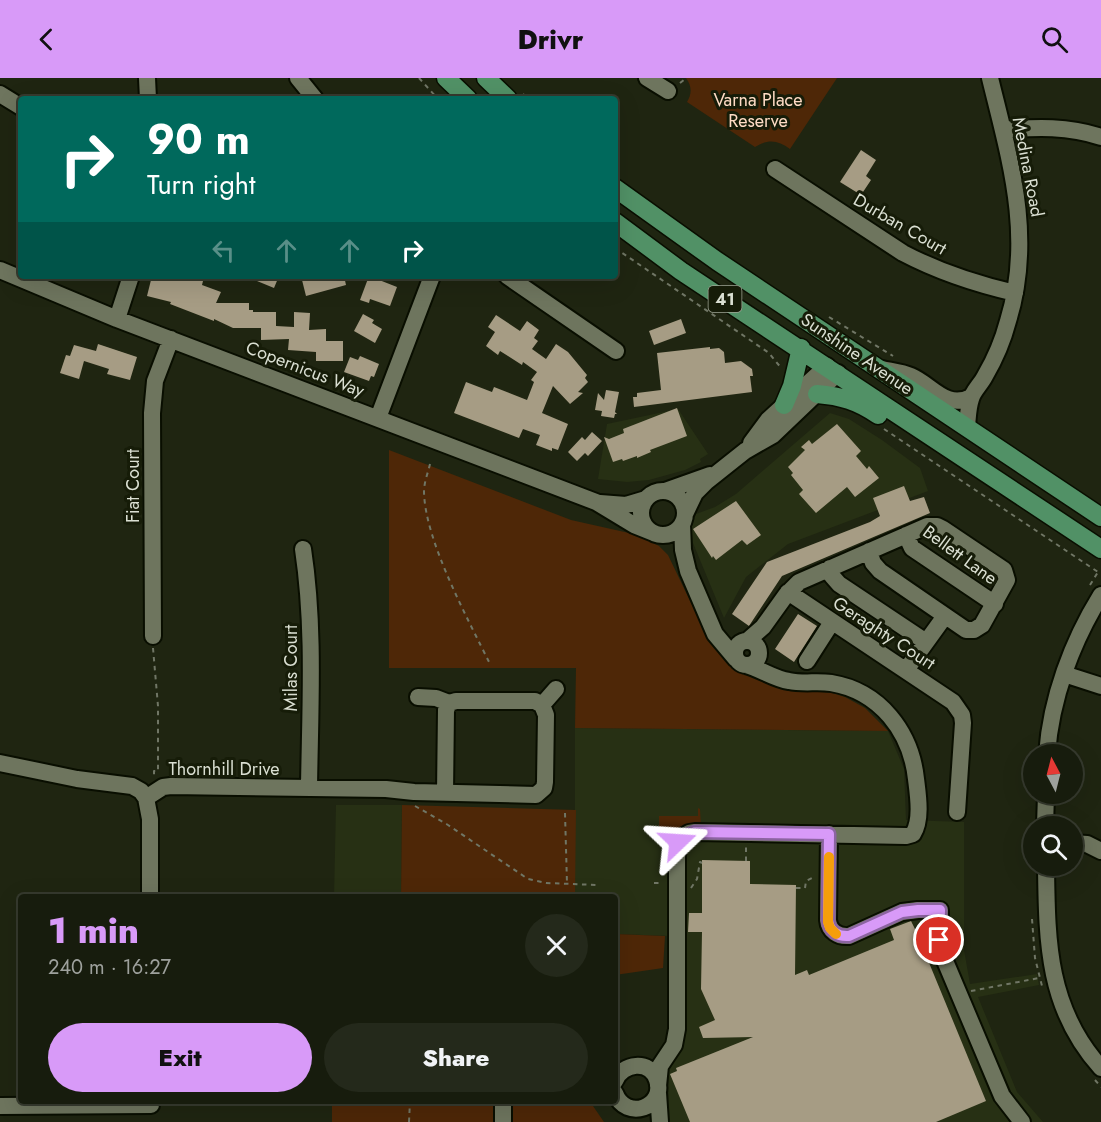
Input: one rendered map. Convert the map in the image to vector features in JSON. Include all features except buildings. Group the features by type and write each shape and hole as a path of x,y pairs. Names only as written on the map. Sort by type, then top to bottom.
{"main road":[{"path":"446,78 466,96"},
{"path":"455,78 467,96"},
{"path":"485,78 498,96"},
{"path":"485,78 505,96"},
{"name":"Sunshine Avenue","path":"618,191 717,261 1101,517"},
{"name":"Sunshine Avenue","path":"618,224 681,271 801,348 1101,549"},
{"path":"784,405 792,386 801,348"},
{"path":"832,370 850,350"},
{"path":"817,394 857,401 911,436 975,465"}],"street":[{"path":"147,78 148,96"},
{"path":"298,78 313,96"},
{"path":"647,78 668,91"},
{"name":"Medina Road","path":"967,426 971,397 985,376 1000,345 1015,293 1020,249 1019,205 1013,170 990,78"},
{"path":"0,94 18,105"},
{"path":"1003,130 1040,127 1101,137"},
{"name":"Durban Court","path":"775,169 918,261 958,277 1015,293"},
{"name":"Copernicus Way","path":"0,270 18,278"},
{"name":"Copernicus Way","path":"21,279 117,319 596,502 634,525 658,534"},
{"path":"117,319 129,279"},
{"path":"378,418 431,279"},
{"path":"511,279 616,351"},
{"name":"Fiat Court","path":"153,636 152,413 155,381 171,339"},
{"path":"878,368 910,376 949,400 962,401 971,397"},
{"path":"658,534 671,534 684,519 695,493 716,473 745,451 773,435 817,394 832,370"},
{"path":"745,451 768,420 784,405 832,370"},
{"path":"688,571 658,534 646,527 641,518 641,508 646,499 658,492 716,473"},
{"path":"619,1100 636,1109 652,1103 658,1089 660,1066 672,1049 677,1029 677,854 681,838 695,832 901,837 912,834 918,812 915,768 909,747 898,725 882,708 854,690 831,683 790,681 741,662 717,639 688,571 683,550 684,519 681,501 665,491"},
{"name":"Copernicus Way","path":"596,502 626,505 646,499"},
{"path":"741,662 735,651 752,646 788,592 799,582 830,568 869,551 927,526 937,526 1004,570 1007,580 982,625 974,630 966,630 880,571 873,563 869,551"},
{"name":"Bellett Lane","path":"906,535 912,548 994,604"},
{"name":"Milas Court","path":"303,549 310,591 311,623 309,788"},
{"path":"830,568 832,576 839,584 926,642"},
{"name":"Geraghty Court","path":"788,592 953,702 962,715 963,723 957,812"},
{"path":"1048,744 1052,718 1064,674 1083,626 1101,594"},
{"path":"705,611 724,632 752,646 772,665 810,682"},
{"path":"906,670 945,616"},
{"path":"807,661 832,622"},
{"path":"1064,674 1101,686"},
{"path":"418,697 436,698 449,703 456,701 535,701 542,705 556,689"},
{"path":"445,793 446,710 449,703"},
{"name":"Thornhill Drive","path":"153,794 171,786 386,789 414,792 536,795 544,788 545,782 546,715 542,705"},
{"path":"0,762 67,777 132,786 153,794 150,819 150,894"},
{"path":"829,834 828,920 830,928 841,936 849,936 902,912 940,910 940,945 1002,1096 1022,1122"},
{"path":"1083,844 1101,850"},
{"path":"1046,876 1047,931 1054,981 1078,1037 1101,1068"},
{"path":"621,1072 645,1061 674,1040"},
{"path":"621,1072 637,1065 649,1069 657,1080 660,1122"},
{"path":"619,1100 636,1122"},
{"path":"503,1104 503,1122"},
{"path":"0,1106 151,1109"}],"path":[{"path":"418,78 435,96"},
{"path":"618,250 769,353 785,370"},
{"path":"824,314 893,356"},
{"path":"882,428 1101,574"},
{"path":"430,464 424,493 429,522 456,593 490,664"},
{"path":"153,636 158,706 158,771 154,771 153,794"},
{"path":"411,804 448,825 528,879 546,883 598,885"},
{"path":"565,813 567,884"},
{"path":"693,886 697,879 700,862 702,862"},
{"path":"796,888 805,888"},
{"path":"960,995 1040,978"},
{"path":"409,1122 410,1104"}],"shaded area":[{"path":"678,409 708,454 700,459 701,462 685,470 649,480 627,482 598,479 607,424"},
{"path":"830,413 849,419 920,468 928,491 788,544 746,577 724,618 693,543 691,528 696,514 715,507 736,494"},
{"path":"575,728 888,731 904,769 906,820 964,822 964,950 970,984 1037,974 1039,985 978,997 1017,1092 1043,1122 668,1122 671,936 618,934 618,894 575,894"},
{"path":"336,805 402,805 401,894 334,894"}],"green space":[{"name":"Varna Place Reserve","path":"686,78 837,78 790,149 773,142 755,147 687,102 691,90"},
{"path":"389,450 571,520 629,533 659,546 668,555 704,630 736,668 780,688 832,693 845,697 865,708 888,731 575,728 576,668 389,668"},
{"path":"402,805 576,810 575,894 401,894"},
{"path":"698,808 700,809 701,826 683,826 673,834 672,868 667,868 668,828 659,827 659,816 698,816"},
{"path":"618,934 665,936 663,968 618,975"},
{"path":"332,1104 486,1104 593,1106 604,1122 332,1122"}],"slow traffic":[{"path":"829,857 828,922 836,934"}],"route":[{"path":"678,842 689,833 695,832 829,834 828,920 830,928 836,934 849,936 910,910 940,910 939,940"}]}
